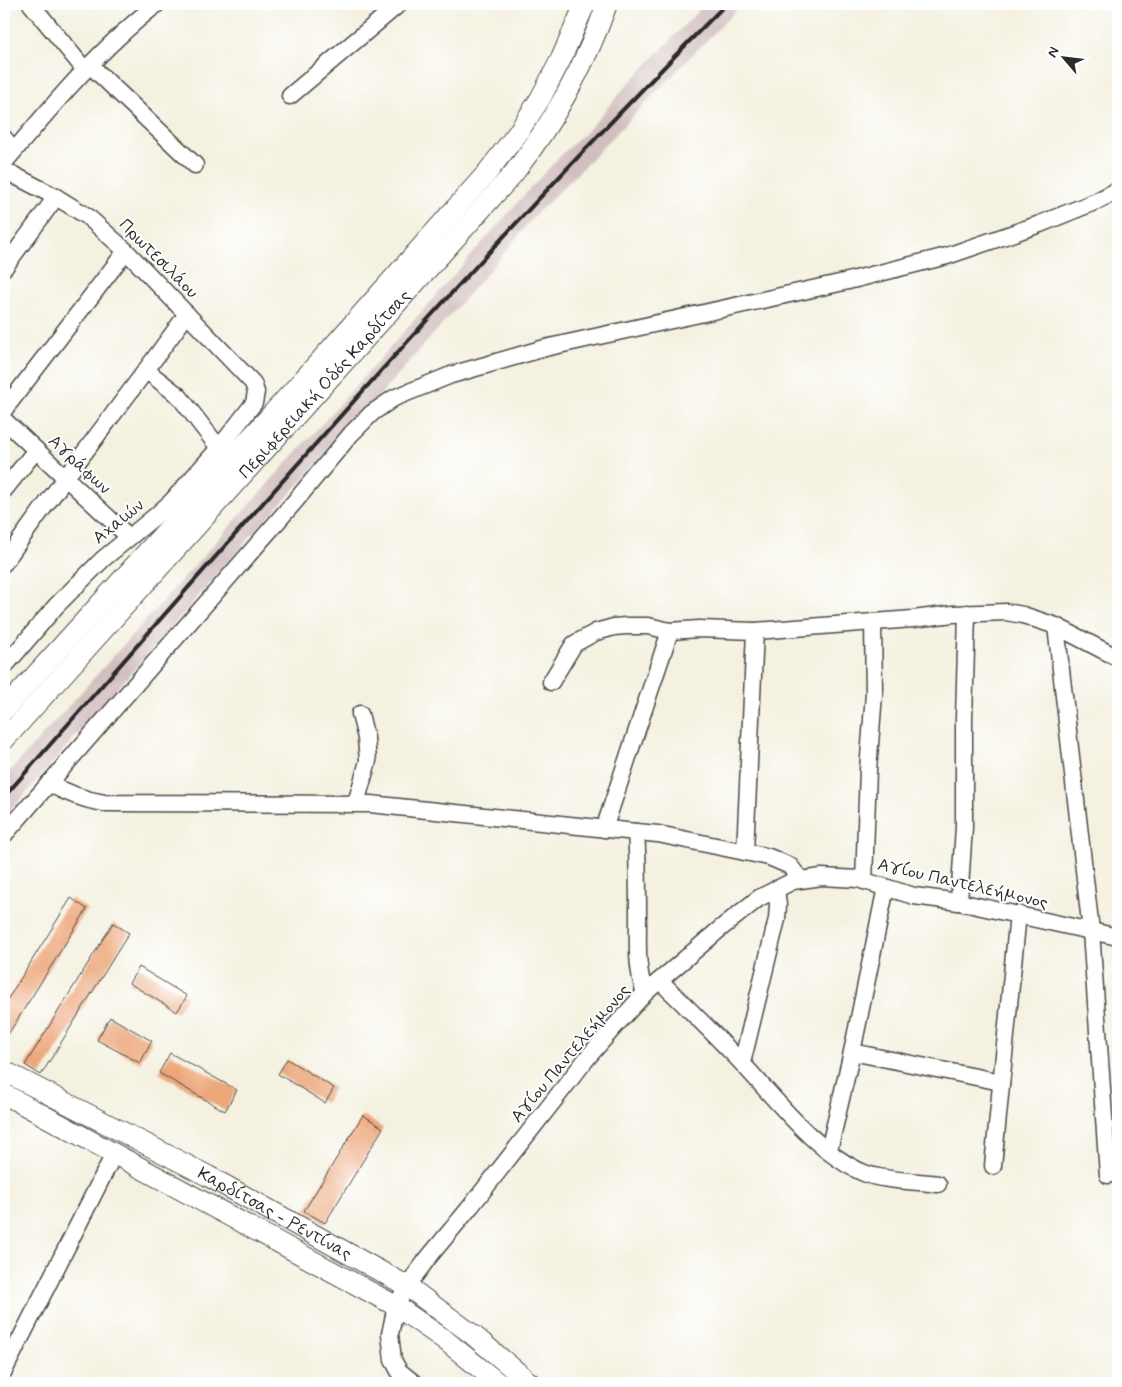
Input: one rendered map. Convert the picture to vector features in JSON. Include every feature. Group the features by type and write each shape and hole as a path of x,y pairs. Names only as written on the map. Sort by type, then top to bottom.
{"main road":[{"name":"Περιφερειακή Οδός Καρδίτσας","path":"4,710 327,354 486,174 517,134 540,99 561,59 585,4"},
{"name":"Περιφερειακή Οδός Καρδίτσας","path":"4,740 513,174 559,108 589,50 607,4"},
{"name":"Καρδίτσας - Ρεντίνας","path":"4,1071 208,1176 407,1286 473,1335 530,1383"},
{"path":"34,1110 43,1090"},
{"name":"Καρδίτσας - Ρεντίνας","path":"4,1094 396,1306 445,1340 498,1383"}],"street":[{"path":"31,4 88,68 195,166"},
{"path":"7,151 121,33 157,4"},
{"path":"290,96 399,4"},
{"name":"Πρωτεσιλάου","path":"4,170 56,196 87,216 126,251 254,383 256,392 254,403"},
{"path":"4,835 297,499 351,434 372,413 394,398 451,375 545,348 844,282 947,256 1040,224 1097,201 1118,190"},
{"path":"4,268 56,196"},
{"path":"4,410 126,251"},
{"path":"4,563 65,477 147,371 187,314"},
{"path":"147,371 179,396 219,448"},
{"name":"Αχαιών","path":"4,667 56,606 102,559 162,510 219,448 254,403"},
{"name":"Αγράφων","path":"4,420 129,537"},
{"path":"4,490 36,450"},
{"path":"958,902 964,827 964,719 967,613"},
{"path":"551,682 574,644 596,632 614,627 633,626 670,631 699,629 755,631 967,613 1012,613 1056,626 1118,658"},
{"path":"864,881 869,753 874,694 873,622"},
{"path":"1056,626 1091,931 1108,1175"},
{"path":"604,829 670,631"},
{"path":"745,852 755,631"},
{"path":"356,803 368,761 366,738 360,714"},
{"path":"49,783 66,792 95,802 356,803 440,810 658,834 769,857 784,863 794,870 801,880"},
{"path":"636,832 638,858 638,958 640,980 645,993"},
{"name":"Αγίου Παντελεήμονος","path":"414,1383 399,1371 393,1360 390,1334 396,1306 407,1286 583,1063 645,993 751,904 793,881 832,877 864,881 914,896 958,902 1018,914 1118,937"},
{"path":"828,1150 852,1052 886,887"},
{"path":"742,1063 776,927 778,905 776,889"},
{"path":"993,1166 1018,914"},
{"path":"660,981 742,1063 781,1106 828,1150 850,1166 876,1177 938,1184"},
{"path":"852,1052 1001,1082"},
{"path":"4,1371 114,1154"}],"shaded area":[{"path":"705,4 742,4 534,216 496,263 350,429 252,535 4,818 4,778 380,359 525,194 562,154 590,128 628,84"}],"building":[{"path":"71,898 87,909 4,1041 4,1005"},
{"path":"113,923 129,933 41,1075 25,1065"},
{"path":"139,967 187,996 177,1012 129,983"},
{"path":"110,1017 152,1041 140,1063 97,1040"},
{"path":"170,1053 237,1090 225,1111 159,1073"},
{"path":"287,1059 334,1088 325,1103 278,1074"},
{"path":"363,1115 383,1128 325,1223 304,1211"}],"railway":[{"path":"4,797 270,495 449,296 632,100 726,4"}]}
